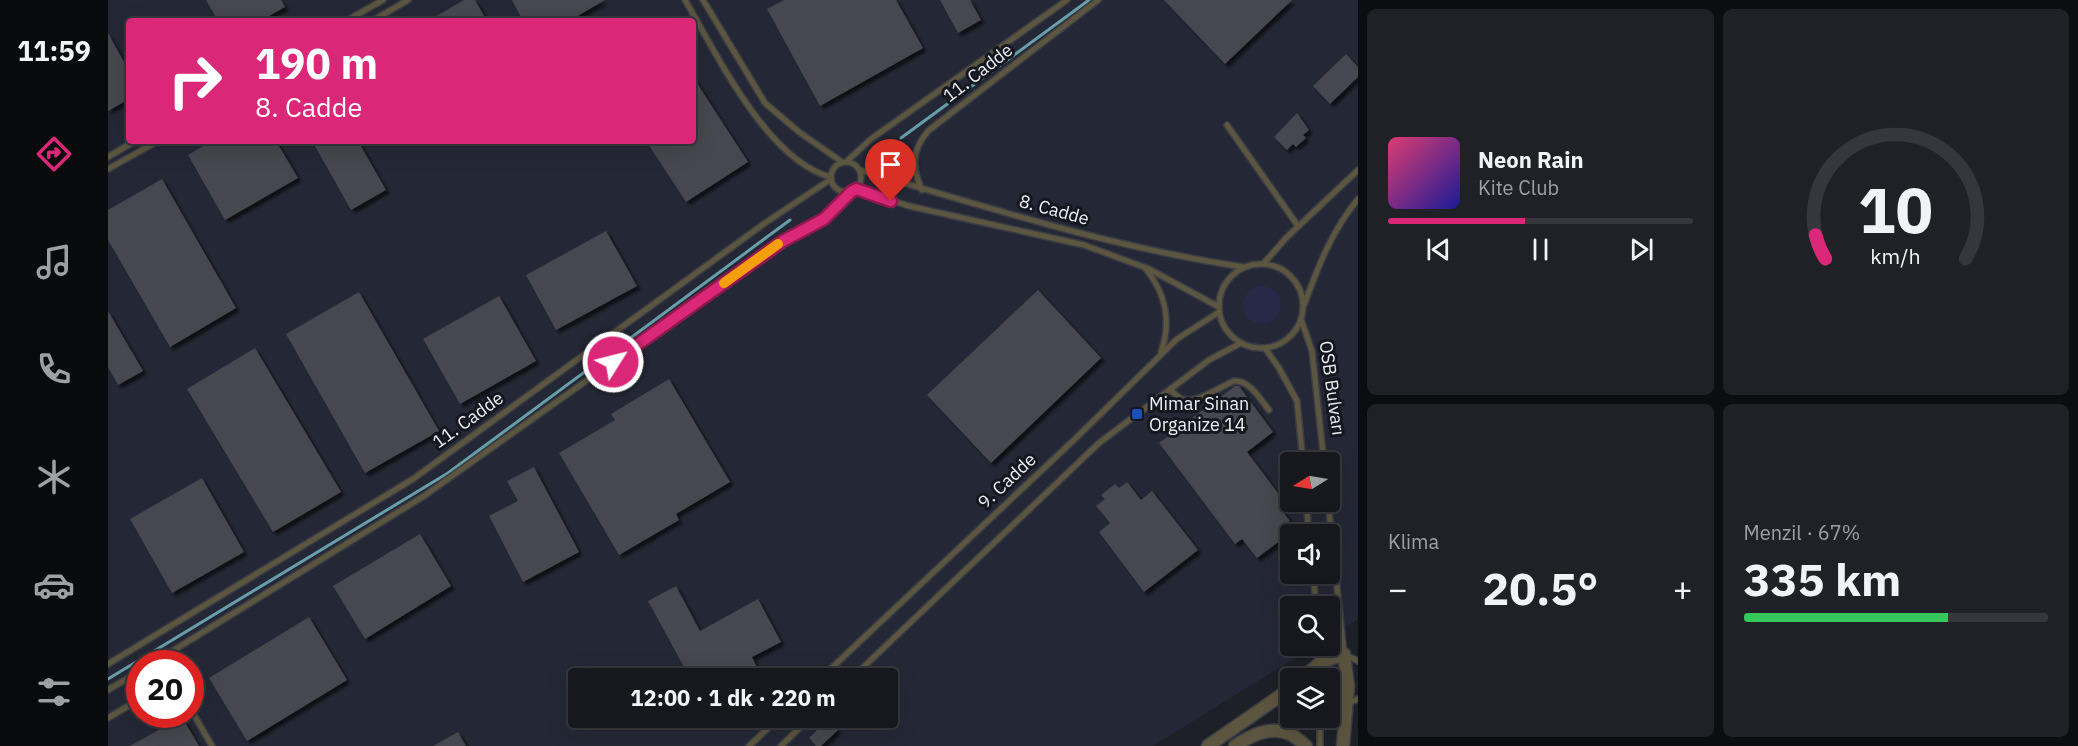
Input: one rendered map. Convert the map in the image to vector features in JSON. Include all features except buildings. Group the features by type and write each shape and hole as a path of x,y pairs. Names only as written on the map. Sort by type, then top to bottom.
{"street":[{"path":"1314,668 1321,662 1344,654 1352,701 1343,746"},
{"path":"1208,746 1280,696"},
{"path":"1235,746 1249,736 1267,730 1290,734 1306,746"}],"lane":[{"path":"351,18 383,0"},
{"path":"377,18 408,0"},
{"path":"686,0 746,104 790,153 816,173 831,178"},
{"path":"703,0 765,103 799,132 844,161 852,162 860,170 861,180 853,190 840,191 831,178 833,168 844,161"},
{"name":"11. Cadde","path":"844,161 871,139 1067,0"},
{"name":"11. Cadde","path":"922,190 916,173 915,156 919,142 928,131 1098,0"},
{"path":"1227,124 1298,226"},
{"path":"108,157 130,144"},
{"path":"108,169 153,144"},
{"name":"8. Cadde","path":"860,170 922,190 1124,244 1244,267"},
{"path":"1264,263 1298,226 1358,170"},
{"name":"11. Cadde","path":"108,664 413,479 765,223 831,178"},
{"name":"11. Cadde","path":"174,650 424,496 783,241 824,219 853,190"},
{"name":"8. Cadde","path":"853,190 909,206 1084,245 1144,267 1219,310"},
{"path":"1304,307 1302,294 1288,273 1276,266 1264,263 1244,267 1232,274 1223,285 1219,298 1219,310 1226,330 1240,343 1252,348 1265,348 1287,339 1296,330 1301,319 1328,246 1340,222 1358,199"},
{"path":"1144,267 1157,284 1165,305 1166,336 1160,355"},
{"name":"9. Cadde","path":"832,668 1076,438 1177,339 1219,310"},
{"name":"OSB Bulvarı","path":"1301,319 1312,351 1323,452"},
{"name":"9. Cadde","path":"863,668 1099,443 1209,360 1240,343"},
{"name":"OSB Bulvarı","path":"1265,348 1280,368 1297,400 1302,452"},
{"path":"1170,389 1179,398 1187,401 1195,400 1234,381 1240,381 1248,385 1269,410"},
{"path":"1329,512 1344,654 1358,662"},
{"path":"1320,656 1321,668"},
{"path":"108,690 126,679"},
{"path":"108,718 126,707"},
{"path":"202,728 212,746"},
{"path":"749,746 768,728"},
{"path":"781,746 800,728"},
{"path":"1320,728 1320,746"}],"shaded area":[{"path":"108,0 1358,0 1358,619 1340,630 1340,596 1280,596 1280,656 1298,656 1153,746 108,746"},
{"path":"1262,286 1269,287 1275,292 1280,298 1280,312 1275,318 1269,323 1262,324 1255,323 1249,318 1244,312 1243,305 1244,298 1249,292 1255,287"}],"waterway":[{"path":"901,138 1089,0"},
{"path":"108,679 448,473 790,220"}],"slow traffic":[{"path":"724,283 778,244"}],"place":[{"name":"Mimar Sinan Organize 14","path":"1137,414"}],"route":[{"path":"613,362 783,241 824,219 856,189 891,201"}]}
